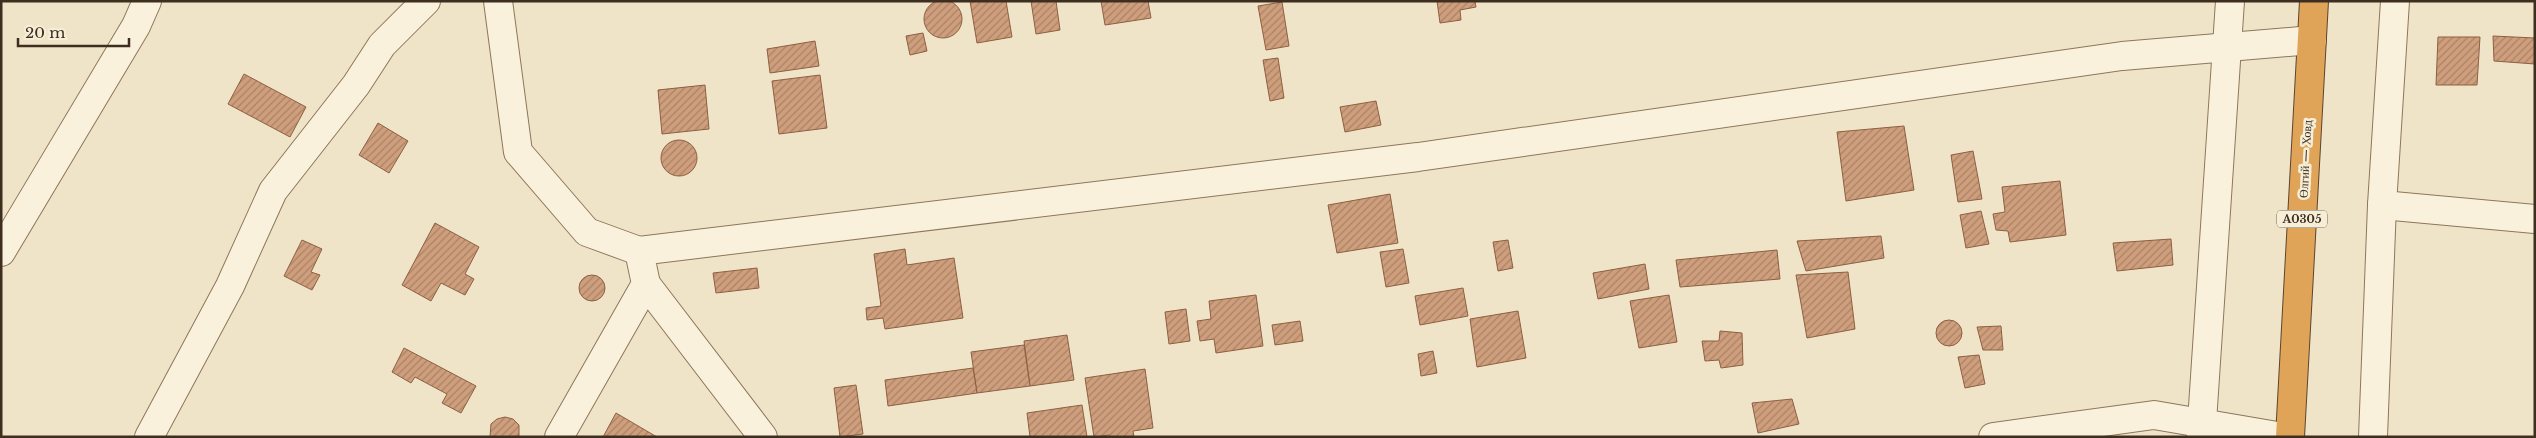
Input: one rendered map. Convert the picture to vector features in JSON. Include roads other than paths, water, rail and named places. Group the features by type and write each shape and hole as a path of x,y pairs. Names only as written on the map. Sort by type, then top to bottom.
{"highway":[{"name":"Өлгий — Ховд","path":"2290,437 2314,1"}],"street":[{"path":"1,252 136,26 147,1"},
{"path":"149,437 230,286 273,191 356,85 382,45 426,1"},
{"path":"498,1 518,152 587,232 639,251 1418,157 2122,56 2312,40"},
{"path":"2201,430 2230,1"},
{"path":"2372,437 2382,205 2395,1"},
{"path":"2382,205 2535,218"},
{"path":"639,251 646,284 763,437"},
{"path":"559,437 646,284"},
{"path":"1994,437 2154,415 2201,430 2283,437"}]}
